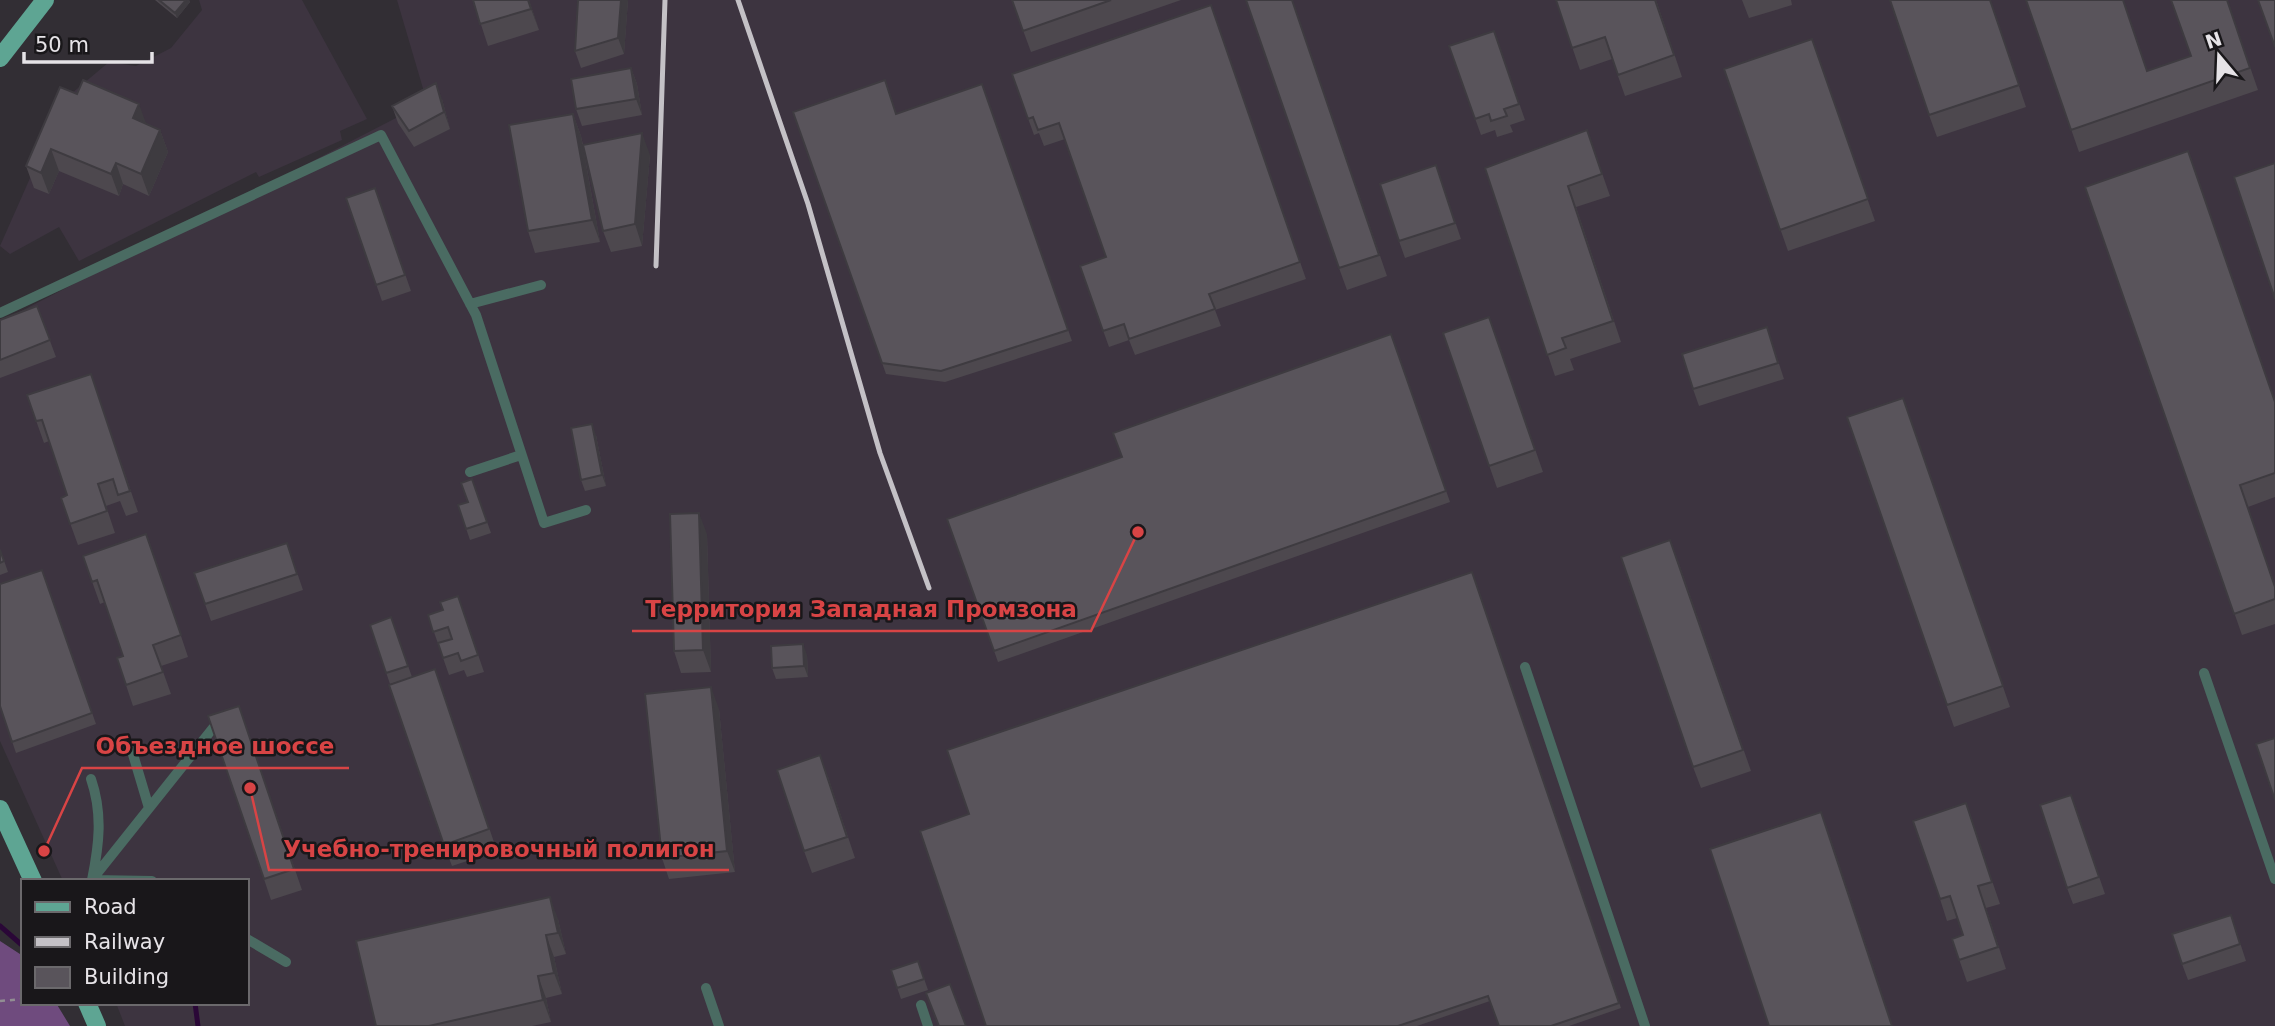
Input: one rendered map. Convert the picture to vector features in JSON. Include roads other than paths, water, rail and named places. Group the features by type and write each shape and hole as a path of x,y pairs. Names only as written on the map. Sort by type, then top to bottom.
{"main road":[{"path":"0,58 45,0"},
{"path":"0,809 32,879"},
{"path":"89,1005 97,1026"}],"lane":[{"path":"0,313 381,135 470,304 544,523 586,510"},
{"path":"470,304 541,285"},
{"path":"470,472 521,455"},
{"path":"1525,667 1645,1026"},
{"path":"2204,673 2275,878"},
{"path":"94,879 213,728"},
{"path":"132,751 149,808"},
{"path":"91,779 100,815 99,843 92,879"},
{"path":"248,940 286,962"},
{"path":"706,988 719,1026"},
{"path":"920,1005 928,1026"}],"waterway":[{"path":"0,926 21,944"},
{"path":"195,1005 198,1026"}],"railway":[{"path":"656,266 665,0"},
{"path":"738,0 808,204 880,453 929,588"}],"place":[{"name":"Территория Западная Промзона","path":"1138,532"},
{"name":"Учебно-тренировочный полигон","path":"250,788"},
{"name":"Объездное шоссе","path":"44,851"}]}
